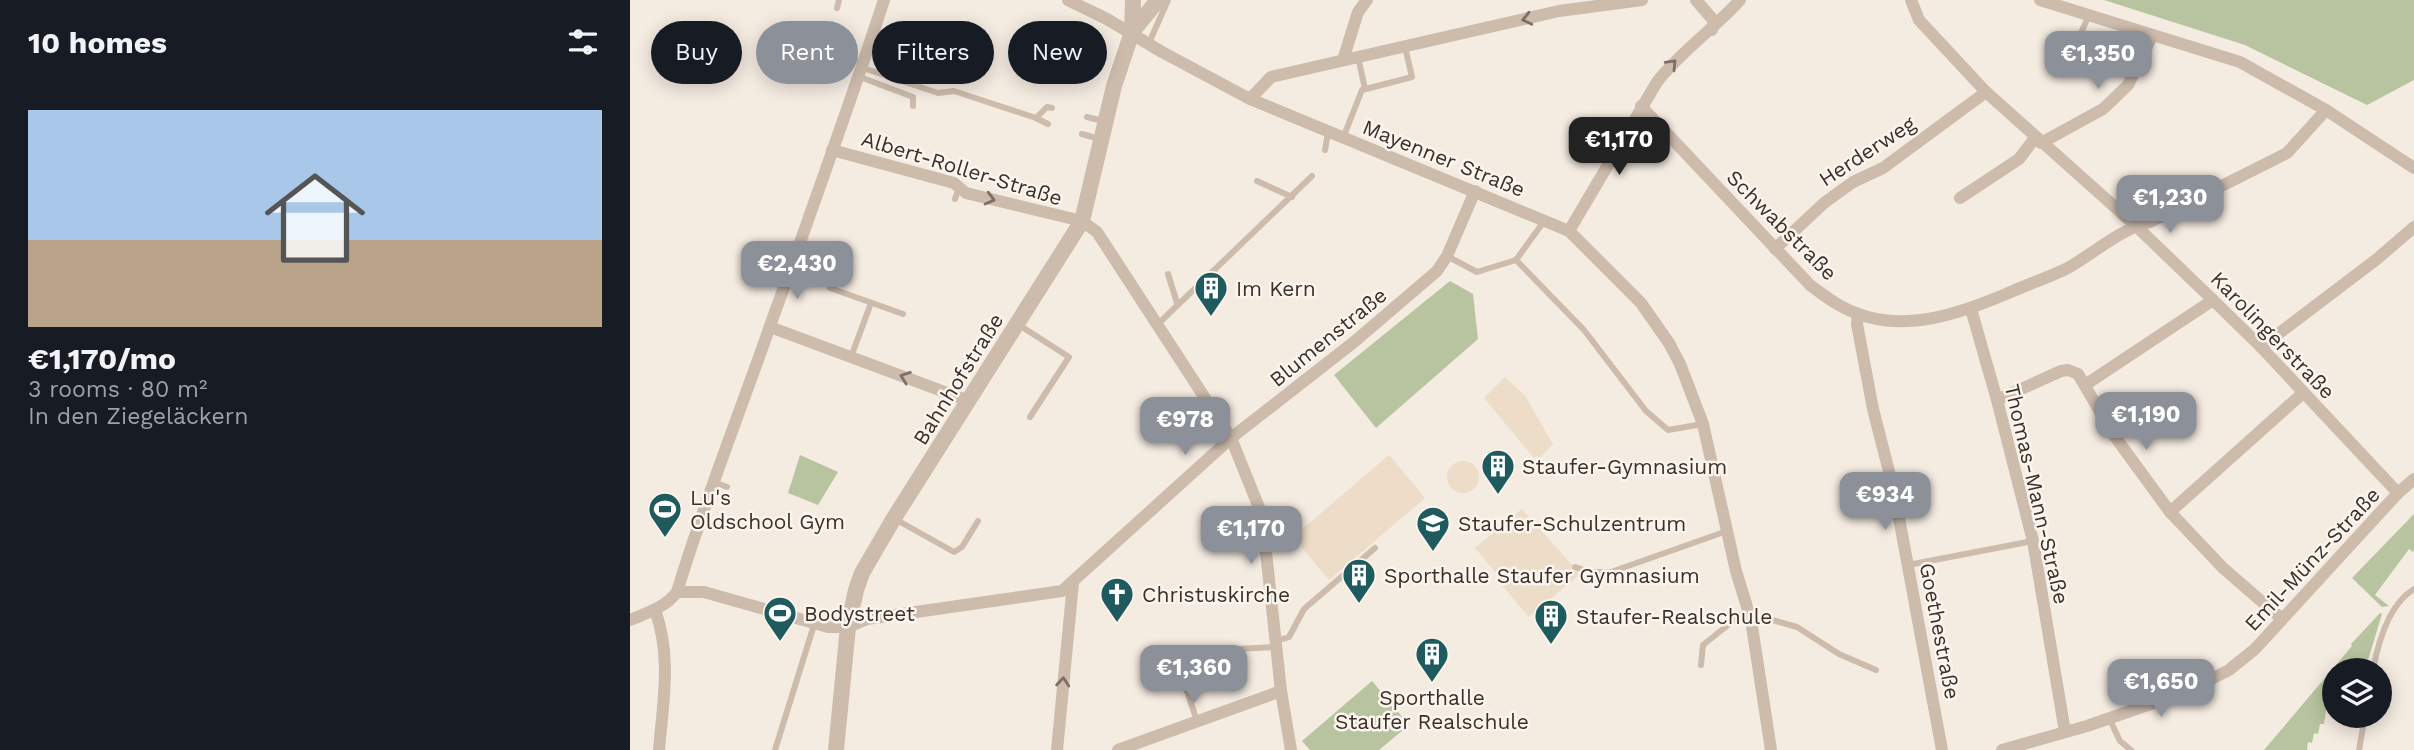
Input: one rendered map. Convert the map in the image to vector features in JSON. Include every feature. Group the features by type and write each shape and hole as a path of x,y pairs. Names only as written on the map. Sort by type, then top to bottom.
{"street":[{"path":"630,620 655,610 671,600 677,592 712,481 862,70 884,0"},
{"name":"Mayenner Straße","path":"1068,0 1132,32 1250,99 1569,231 1641,303 1680,364 1703,424 1736,571 1750,615 1771,750"},
{"path":"1132,32 1133,0"},
{"path":"1132,32 1158,0"},
{"path":"1343,60 1357,12 1367,0"},
{"path":"1250,99 1271,77 1559,12 1642,0"},
{"path":"1696,0 1714,21 1712,30"},
{"path":"1569,231 1641,106 1668,69 1712,30 1740,0"},
{"name":"Karolingerstraße","path":"1911,0 1919,20 1986,92 2213,300 2261,347 2398,493"},
{"path":"2040,0 2240,62 2326,110 2414,168"},
{"name":"Bahnhofstraße","path":"836,750 848,627 862,573 1082,221 1114,86 1132,32"},
{"path":"1960,198 2019,159 2038,140 2103,108 2128,85 2152,36"},
{"name":"Herderweg","path":"1775,249 1824,203 1853,182 1884,168 1986,92"},
{"name":"Schwabstraße","path":"1641,106 1810,285 1832,302 1858,314 1905,320 1938,318 1971,309 2065,269 2135,226 2150,222 2287,153 2326,110"},
{"name":"Albert-Roller-Straße","path":"832,150 954,183 957,193 1082,221"},
{"name":"Blumenstraße","path":"677,592 704,592 814,625 848,627 867,619 1062,591 1231,438 1417,290 1437,271 1447,256 1475,191"},
{"path":"1082,221 1097,232 1231,438 1262,515 1281,691 1291,750"},
{"path":"2261,347 2377,259 2414,227"},
{"path":"2085,385 2213,300"},
{"name":"Thomas-Mann-Straße","path":"1971,309 2033,541 2065,732"},
{"name":"Goethestraße","path":"1858,314 1857,324 1873,409 1894,491 1942,750"},
{"path":"770,327 969,401"},
{"path":"1997,400 2068,370 2078,374 2120,444 2170,512 2223,568 2282,620"},
{"path":"2170,512 2303,393"},
{"name":"Emil-Münz-Straße","path":"2002,750 2188,691 2229,670 2255,649 2398,493 2414,480"},
{"path":"1057,750 1073,583"},
{"path":"655,610 663,630 666,665 659,750"},
{"path":"1118,750 1281,691"}],"lane":[{"path":"837,8 839,0"},
{"path":"1149,44 1168,0"},
{"path":"2056,75 2070,58 2088,15"},
{"path":"1343,138 1362,90 1412,77 1404,47"},
{"path":"1358,57 1365,89"},
{"path":"858,67 913,97 913,106"},
{"path":"862,70 938,93 954,90 1048,124"},
{"path":"1036,118 1047,107 1052,108"},
{"path":"1087,117 1105,122"},
{"path":"1325,150 1328,132"},
{"path":"1082,134 1101,139"},
{"path":"1158,324 1312,176"},
{"path":"1257,181 1292,197"},
{"path":"1447,256 1477,272 1516,260 1545,220"},
{"path":"1516,260 1584,330 1646,411 1668,430 1703,424"},
{"path":"1168,274 1177,303"},
{"path":"830,288 903,314"},
{"path":"851,357 871,303"},
{"path":"1017,324 1069,357 1030,417"},
{"path":"712,481 727,487"},
{"path":"894,518 954,552 962,547 978,521"},
{"path":"1575,567 1590,572 1611,572 1727,531"},
{"path":"1908,565 2033,541"},
{"path":"1216,654 1276,644 1289,637 1304,609 1376,548"},
{"path":"2375,658 2393,611 2414,589"},
{"path":"1701,666 1703,645 1750,615 1797,626 1839,654 1876,670"},
{"path":"775,750 814,625"},
{"path":"1185,685 1198,721"},
{"path":"2109,718 2120,741 2131,750"},
{"path":"2359,750 2363,728"}],"green space":[{"path":"2104,0 2414,0 2414,80 2367,105 2245,45"},
{"path":"1450,281 1473,294 1478,339 1376,428 1334,375"},
{"path":"800,455 838,472 818,505 788,493"},
{"path":"2414,514 2414,550 2413,552 2409,549 2375,595 2389,606 2382,607 2352,578"},
{"path":"2380,613 2382,614 2369,658 2342,658"},
{"path":"1372,681 1409,725 1379,750 1310,750 1302,741"},
{"path":"2322,681 2322,724 2318,734 2314,733 2312,743 2308,742 2307,750 2264,750"}],"shaded area":[{"path":"1505,377 1525,396 1553,444 1539,458 1534,458 1484,398"},
{"path":"1389,455 1425,498 1329,580 1293,537"},
{"path":"1463,461 1474,466 1479,477 1474,488 1463,493 1452,488 1447,477 1452,466"},
{"path":"1522,509 1580,574 1529,617 1475,548"}],"place":[{"name":"Im Kern","path":"1211,318"},
{"name":"Staufer-Gymnasium","path":"1498,496"},
{"name":"Lu's Oldschool Gym","path":"665,539"},
{"name":"Staufer-Schulzentrum","path":"1433,553"},
{"name":"Sporthalle Staufer Gymnasium","path":"1359,605"},
{"name":"Christuskirche","path":"1117,624"},
{"name":"Bodystreet","path":"780,643"},
{"name":"Staufer-Realschule","path":"1551,646"},
{"name":"Sporthalle Staufer Realschule","path":"1432,684"}]}
